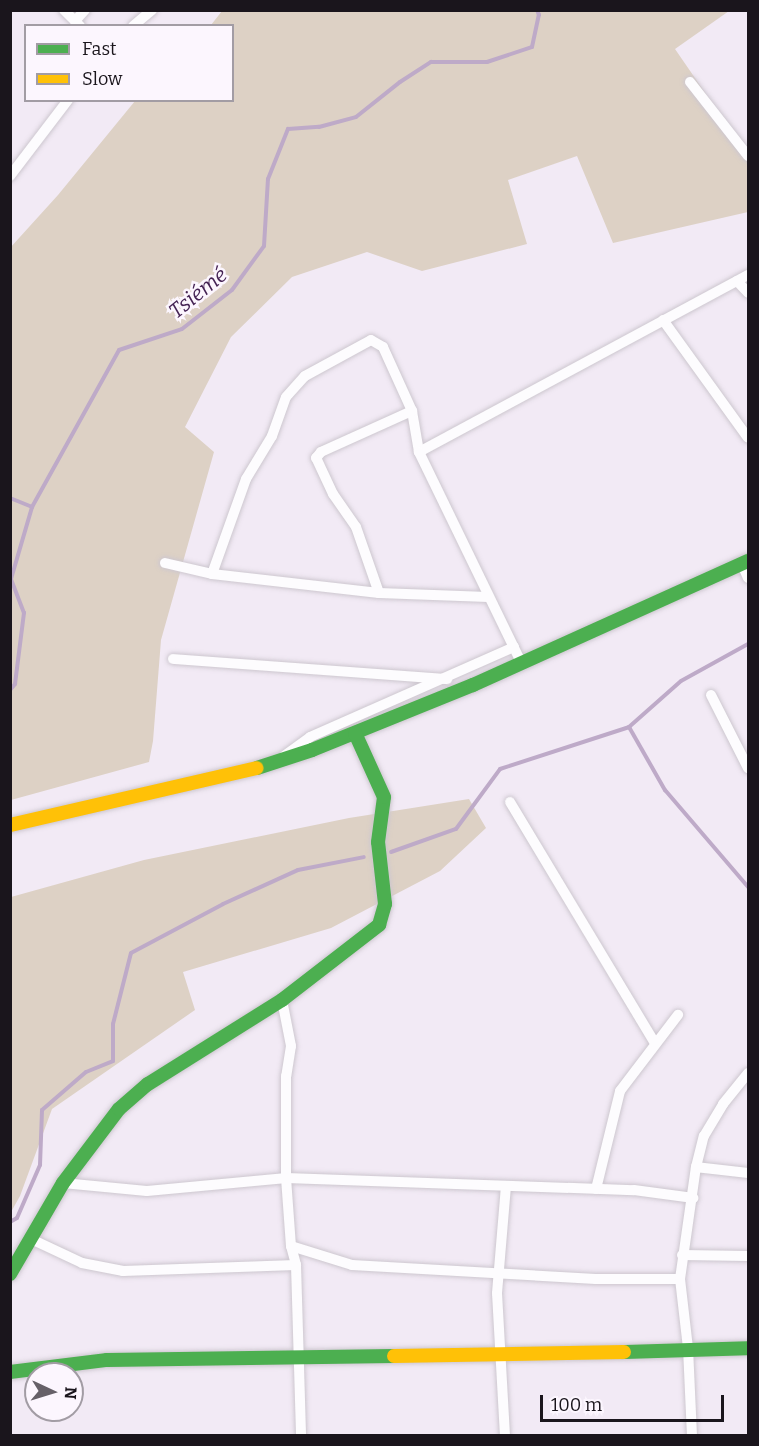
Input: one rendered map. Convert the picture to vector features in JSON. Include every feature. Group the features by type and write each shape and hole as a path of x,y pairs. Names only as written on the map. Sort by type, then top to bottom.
{"street":[{"path":"64,10 78,23 85,10"},
{"path":"136,24 152,10"},
{"path":"690,82 748,156"},
{"path":"10,176 66,102"},
{"path":"419,452 748,275"},
{"path":"737,281 748,293"},
{"path":"663,320 748,438"},
{"path":"212,574 246,478 272,436 286,397 305,376 371,340 378,342 412,411 419,452 521,662"},
{"path":"378,592 356,526 333,494 316,458 321,452 412,411"},
{"path":"165,563 212,574 378,592 488,597"},
{"path":"10,825 273,764 473,685 745,563 748,578"},
{"path":"273,764 310,737 447,679 514,647"},
{"path":"173,659 447,679"},
{"path":"711,694 748,768"},
{"path":"10,1274 63,1183 119,1109 148,1084 282,1000 379,925 385,904 378,842 384,797 355,733"},
{"path":"510,802 654,1043"},
{"path":"282,1000 291,1046 286,1076 286,1178 291,1246 296,1265 301,1436"},
{"path":"596,1189 620,1091 654,1043 678,1015"},
{"path":"692,1436 688,1348 680,1279 682,1255 693,1198 696,1167 705,1136 723,1104 748,1073"},
{"path":"696,1167 748,1173"},
{"path":"63,1183 147,1191 286,1178 634,1190 693,1198"},
{"path":"505,1436 497,1273 506,1186"},
{"path":"31,1239 82,1263 123,1271 296,1265"},
{"path":"291,1246 352,1265 596,1279 680,1279"},
{"path":"682,1255 748,1256"},
{"path":"10,1372 107,1360 748,1348"}],"shaded area":[{"path":"222,11 729,11 675,49 748,155 748,212 613,243 577,156 508,180 527,244 422,271 367,252 292,277 231,337 185,427 214,452 161,640 153,741 149,762 11,800 10,248 58,195 134,102 234,102 234,24 212,24"},
{"path":"469,799 486,828 440,871 331,928 183,972 195,1010 52,1109 20,1196 11,1212 11,897 144,860 349,818"}],"waterway":[{"name":"Tsiémé","path":"10,690 15,684 24,613 11,579 32,507 119,350 182,329 232,290 264,246 268,179 288,129 319,127 356,117 400,82 431,62 487,62 532,47 539,15 537,10"},
{"path":"10,498 32,507"},
{"path":"629,727 681,681 748,644"},
{"path":"391,852 456,829 500,769 629,727 665,790 748,887"},
{"path":"10,1222 17,1218 40,1165 42,1110 86,1072 113,1061 113,1024 131,953 223,904 298,870 364,857"}],"traffic: fast":[{"path":"257,768 312,750 473,685 748,561"},
{"path":"10,1274 63,1183 119,1109 148,1084 282,1000 379,925 385,904 378,842 384,797 355,733"},
{"path":"624,1352 748,1348"},
{"path":"10,1372 107,1360 394,1356"}],"traffic: slow":[{"path":"10,825 257,768"},
{"path":"394,1356 624,1352"}]}
